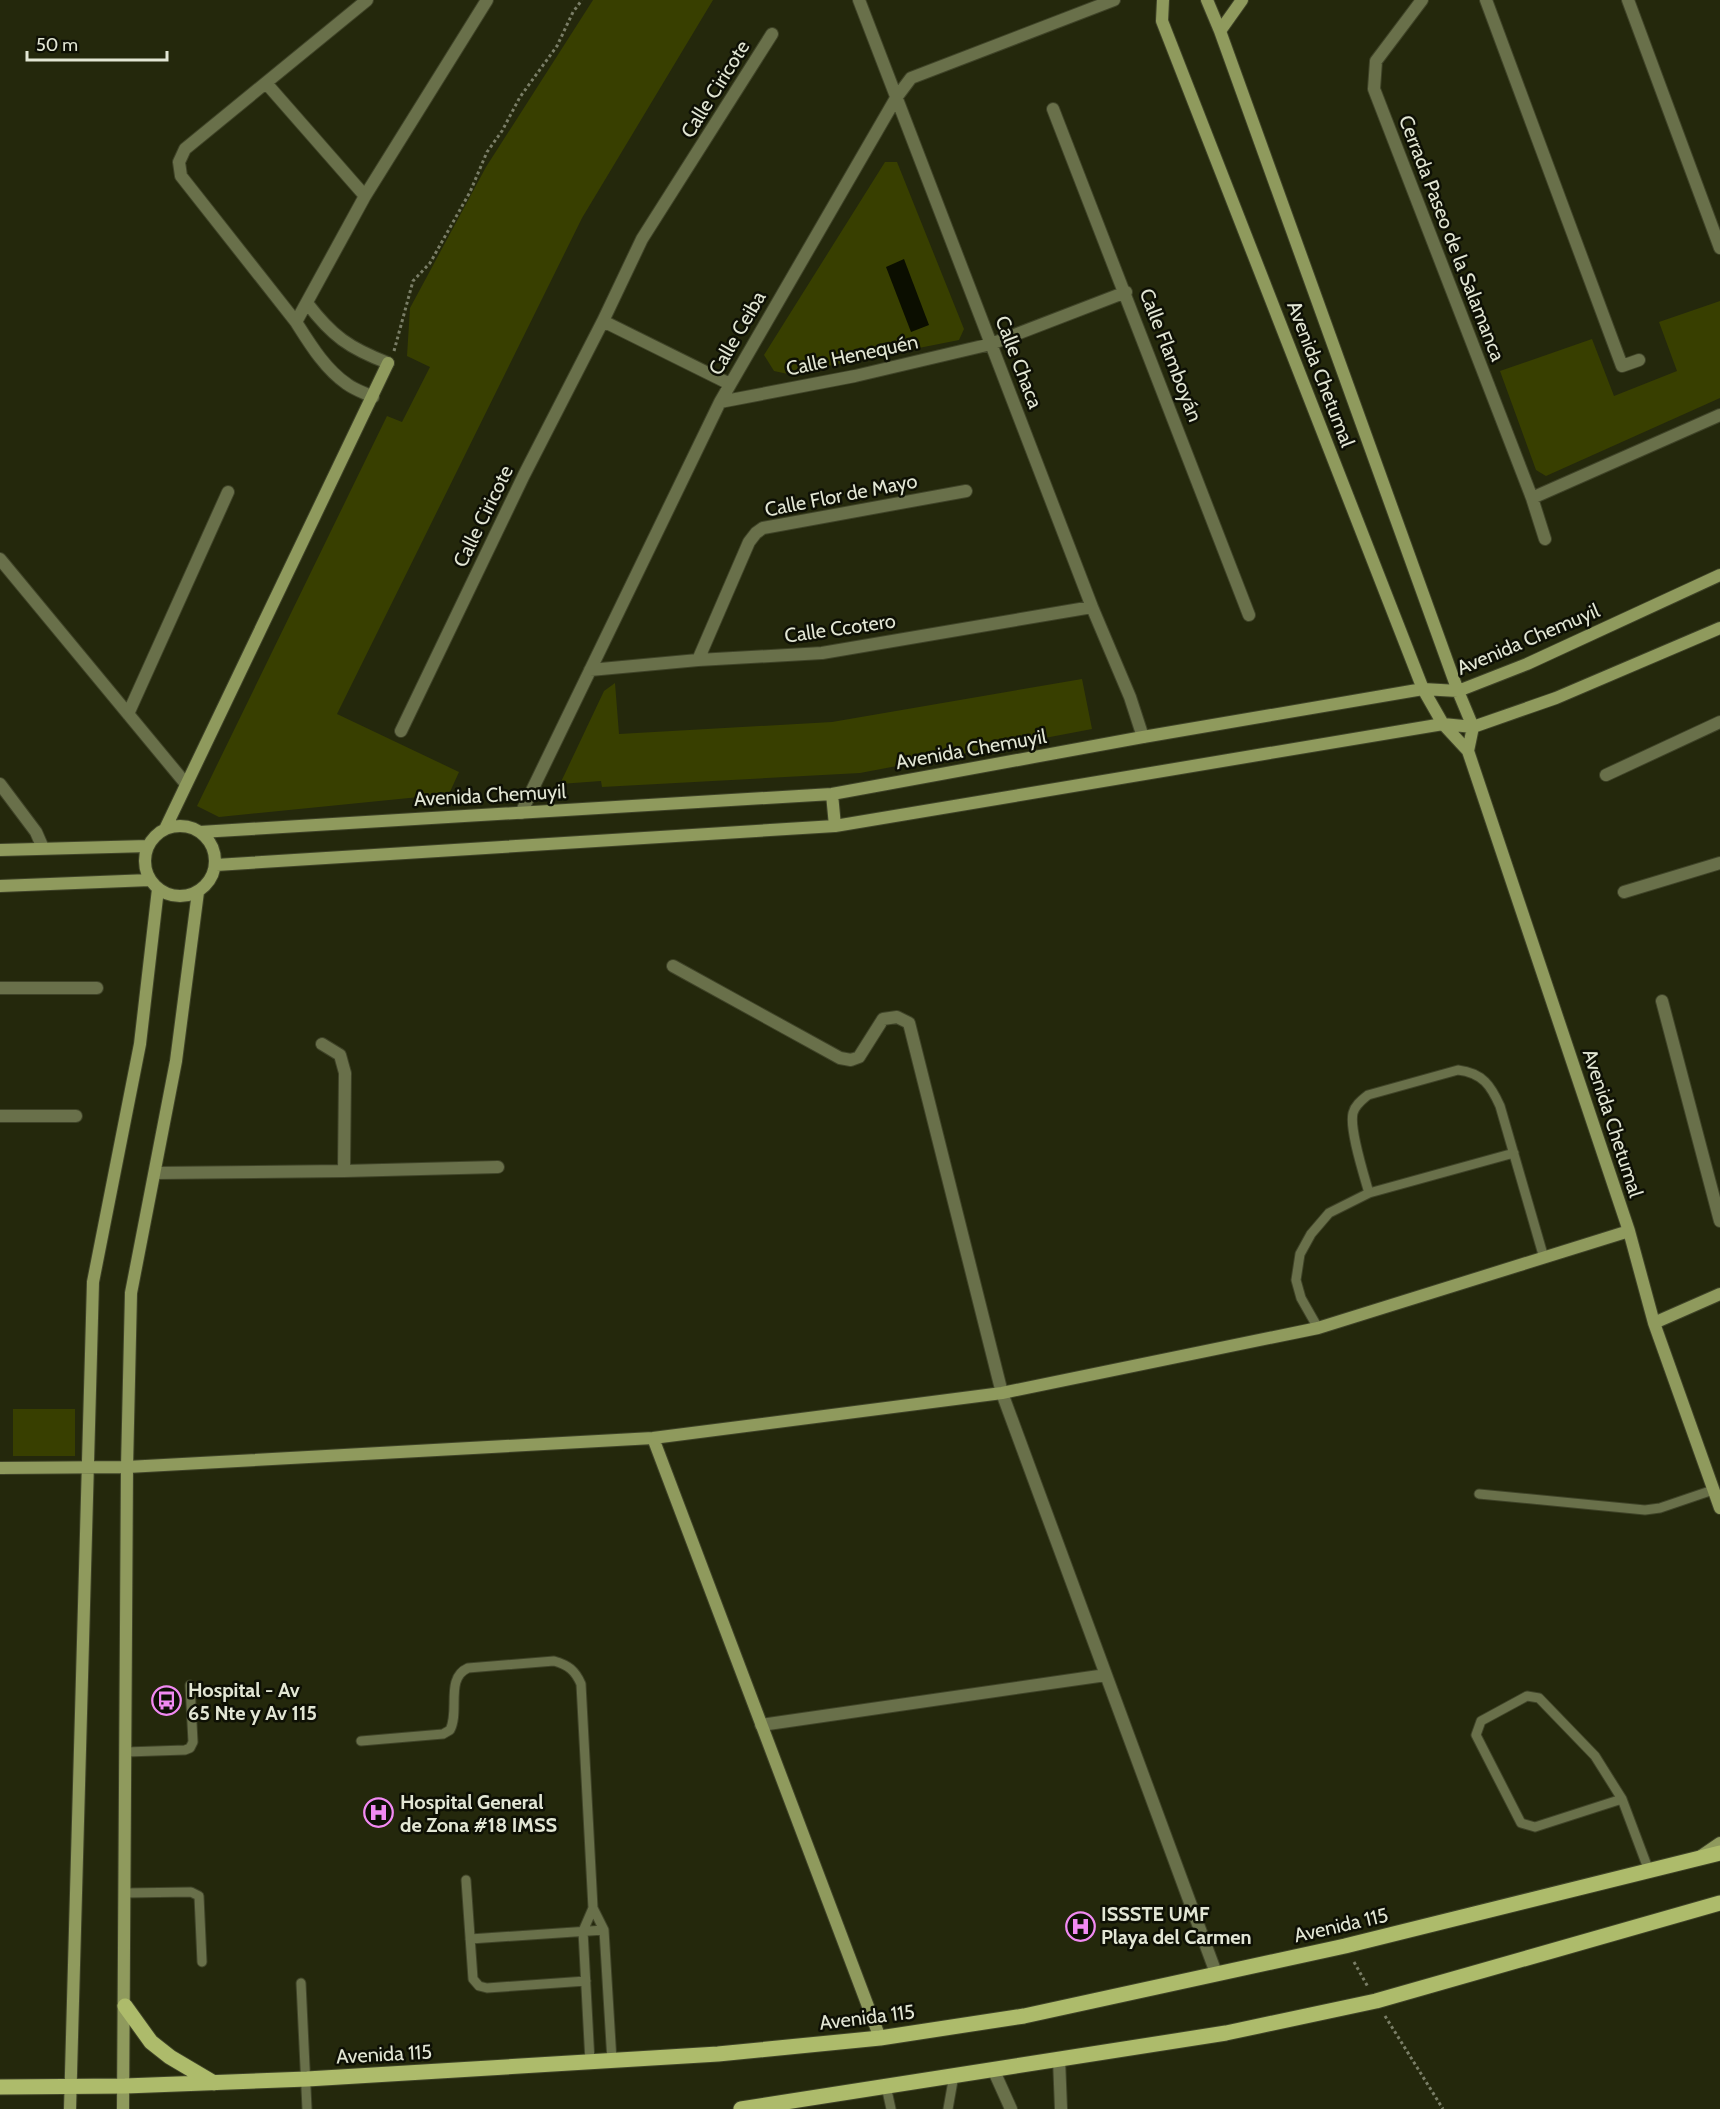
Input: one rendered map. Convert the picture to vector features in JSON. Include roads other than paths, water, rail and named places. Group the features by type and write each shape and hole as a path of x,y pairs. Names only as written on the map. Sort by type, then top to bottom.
{"main road":[{"name":"Avenida Chetumal","path":"1163,0 1162,21 1424,689 1443,724 1468,751 1629,1231 1654,1323 1720,1508"},
{"name":"Avenida Chetumal","path":"1207,0 1473,727"},
{"path":"1220,31 1242,0"},
{"path":"165,829 388,363"},
{"name":"Avenida Chemuyil","path":"200,832 832,795 1143,737 1424,689 1458,691 1527,664 1720,575"},
{"path":"216,865 835,826 1443,724 1473,727 1556,698 1720,628"},
{"path":"1468,751 1473,727"},
{"path":"832,795 835,826"},
{"path":"177,826 189,827 200,832 212,846 216,865 213,876 207,885 188,896 177,897 167,894 154,885 145,869 148,846 155,836 165,829 177,826"},
{"path":"0,850 148,846"},
{"path":"0,886 154,885"},
{"path":"70,2109 93,1282 140,1044 154,885"},
{"path":"123,2109 125,2086 127,1467 131,1293 176,1061 198,892"},
{"path":"0,1468 87,1469 653,1438 1002,1393 1318,1328 1629,1231"},
{"path":"1654,1323 1720,1294"},
{"path":"653,1438 880,2038"},
{"path":"1695,1860 1720,1843"},
{"name":"Avenida 115","path":"0,2087 125,2086 307,2079 718,2054 880,2038 1024,2016 1345,1946 1720,1853"},
{"path":"741,2109 1226,2032 1376,2001 1720,1903"},
{"path":"125,2006 151,2042 170,2057 214,2083"}],"street":[{"path":"367,0 185,149 179,162 181,176 296,322 310,345 347,384 373,397"},
{"path":"296,322 365,196 487,0"},
{"name":"Calle Chaca","path":"859,0 1092,607 1131,697 1143,737"},
{"name":"Calle Ceiba","path":"521,813 720,402 896,98 911,78 1114,0"},
{"name":"Cerrada Paseo de la Salamanca","path":"1422,0 1376,60 1374,89 1532,498 1545,539"},
{"path":"1486,0 1622,366 1639,360"},
{"path":"1628,0 1720,248"},
{"name":"Calle Ciricote","path":"401,730 524,475 642,240 772,34"},
{"path":"266,83 365,196"},
{"name":"Calle Flamboyán","path":"1053,110 1126,292 1250,615"},
{"name":"Calle Henequén","path":"720,402 855,376 991,344 1126,292"},
{"path":"306,303 339,339 359,352 388,363"},
{"path":"603,321 730,384"},
{"path":"1532,498 1720,415"},
{"name":"Calle Flor de Mayo","path":"698,660 749,542 763,528 966,491"},
{"path":"128,714 228,492"},
{"path":"0,559 186,784"},
{"name":"Calle Ccotero","path":"590,670 698,660 822,653 1092,607"},
{"path":"1606,775 1720,722"},
{"path":"0,784 36,832 44,848"},
{"path":"1624,892 1720,863"},
{"path":"673,966 840,1058 851,1060 859,1057 883,1019 897,1017 909,1023 1002,1393 1216,1973"},
{"path":"0,988 97,988"},
{"path":"1662,1002 1720,1221"},
{"path":"322,1044 340,1055 345,1073 344,1171"},
{"path":"0,1116 76,1116"},
{"path":"155,1173 498,1167"},
{"path":"761,1725 1106,1675"},
{"path":"1059,2059 1061,2109"},
{"path":"993,2069 1011,2109"}],"lane":[{"path":"1369,1193 1352,1126 1353,1112 1359,1102 1368,1095 1458,1070 1481,1076 1491,1086 1500,1106 1544,1258"},
{"path":"1318,1328 1301,1298 1296,1280 1300,1254 1311,1234 1329,1213 1369,1193 1514,1153"},
{"path":"1479,1494 1645,1510 1660,1508 1713,1490"},
{"path":"361,1741 443,1734 450,1730 455,1715 455,1681 461,1671 468,1668 554,1660 566,1664 576,1672 581,1684 593,1908 604,1930 612,2061"},
{"path":"126,1752 190,1748 193,1742 190,1685"},
{"path":"1622,1799 1535,1827 1521,1823 1476,1735 1481,1721 1527,1696 1539,1698 1595,1756 1622,1799 1649,1871"},
{"path":"466,1880 473,1979 479,1986 487,1988 586,1981"},
{"path":"126,1893 191,1892 197,1894 199,1896 201,1962"},
{"path":"590,2062 583,1931 593,1908"},
{"path":"470,1939 604,1930"},
{"path":"301,1983 307,2109"},
{"path":"948,2109 954,2075"},
{"path":"886,2086 891,2109"}],"place":[{"name":"Hospital - Av 65 Nte y Av 115","path":"167,1701"},
{"name":"Hospital General de Zona #18 IMSS","path":"379,1813"},
{"name":"ISSSTE UMF Playa del Carmen","path":"1080,1926"}]}
